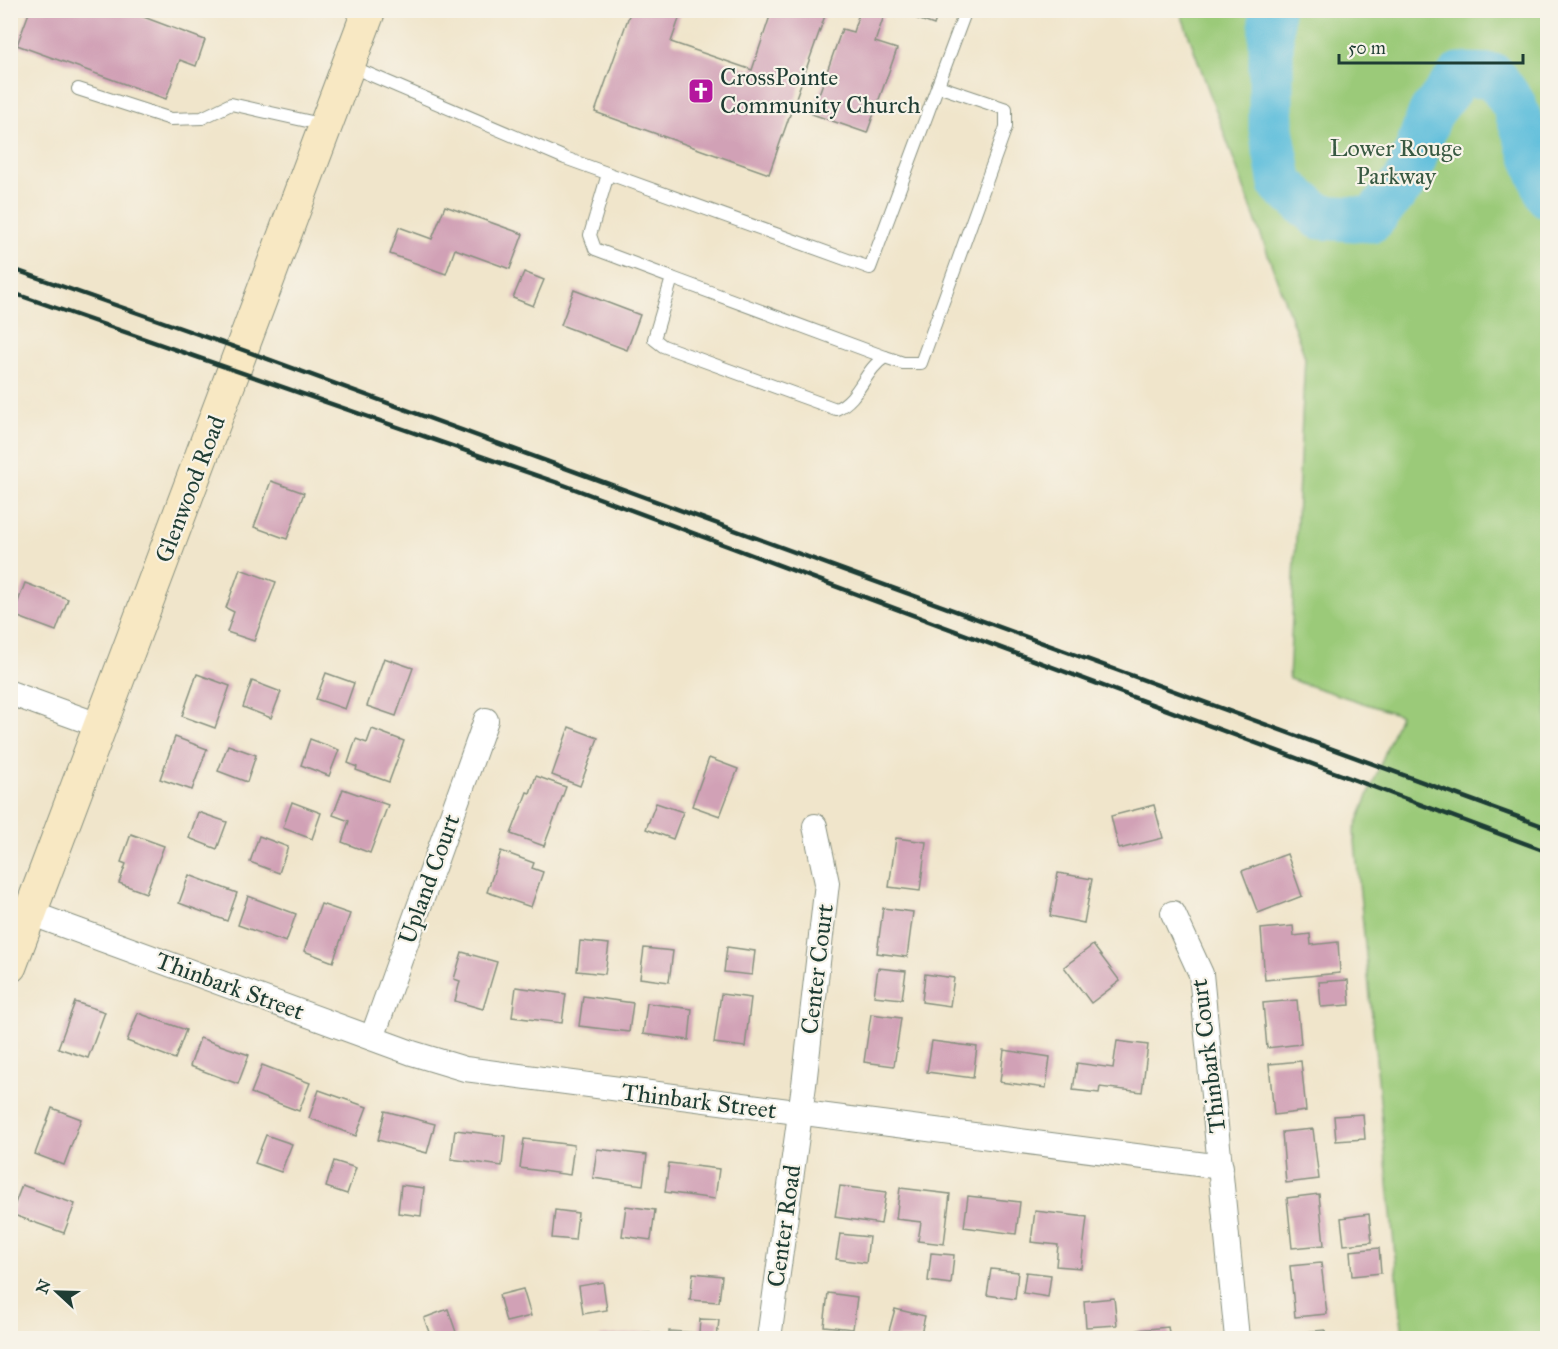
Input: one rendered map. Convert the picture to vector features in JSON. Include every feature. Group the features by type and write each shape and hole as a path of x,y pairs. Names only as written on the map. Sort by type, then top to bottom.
{"street":[{"name":"Glenwood Road","path":"10,966 369,10"},
{"path":"10,693 101,726"},
{"name":"Upland Court","path":"372,1038 486,720"},
{"name":"Center Court","path":"800,1114 827,883 815,826"},
{"name":"Thinbark Street","path":"30,913 372,1038 465,1069 1221,1167"},
{"name":"Thinbark Court","path":"1173,914 1201,974 1221,1167"},
{"name":"Center Road","path":"769,1338 800,1114"},
{"path":"1221,1167 1237,1338"}],"lane":[{"path":"349,66 565,158 870,268 966,10"},
{"path":"608,174 590,235 595,249 885,357 903,363 921,363 1006,127 1006,109 938,86"},
{"path":"78,89 171,119 202,118 231,104 327,125"},
{"path":"672,278 654,339 663,346 837,409 849,404 874,364 885,357"}],"green space":[{"name":"Lower Rouge Parkway","path":"1180,11 1547,11 1547,1338 1403,1338 1354,831 1400,715 1289,679 1305,357"}],"building":[{"path":"30,10 125,10 205,40 196,66 180,60 166,99 17,45"},
{"name":"CrossPointe Community Church","path":"631,10 682,10 671,42 752,70 772,10 827,10 769,174 595,112"},
{"name":"CrossPointe Community Church","path":"860,10 886,10 875,42 897,49 867,133 812,114 842,29 853,32"},
{"name":"CrossPointe Community Church","path":"893,10 939,10 934,25"},
{"path":"445,206 523,234 510,269 455,249 446,274 390,254 399,227 432,239"},
{"path":"524,272 544,280 533,306 513,298"},
{"path":"574,290 640,315 627,350 561,325"},
{"path":"271,481 304,493 287,539 254,527"},
{"path":"240,569 276,582 254,641 227,632 234,612 226,608"},
{"path":"25,583 68,599 56,631 13,615"},
{"path":"384,658 413,668 396,716 367,706"},
{"path":"326,673 354,683 345,709 316,699"},
{"path":"197,674 230,686 215,728 182,716"},
{"path":"252,681 281,692 271,718 243,707"},
{"path":"569,727 598,738 580,786 552,775"},
{"path":"372,729 404,741 389,782 356,770 357,767 348,763 356,739 367,743"},
{"path":"175,737 207,749 192,790 160,779"},
{"path":"310,739 339,750 329,776 301,765"},
{"path":"228,745 256,755 247,782 218,771"},
{"path":"709,758 738,769 720,816 692,806"},
{"path":"536,776 566,787 544,846 511,834 527,792 530,793"},
{"path":"343,789 388,805 370,853 342,842 349,821 333,815"},
{"path":"292,802 321,813 312,839 283,828"},
{"path":"656,803 683,812 673,839 646,829"},
{"path":"1154,805 1163,838 1119,849 1111,816"},
{"path":"198,812 227,822 217,849 189,838"},
{"path":"131,834 164,846 146,893 119,883 126,864 121,862"},
{"path":"259,836 288,847 279,873 250,862"},
{"path":"896,838 926,842 920,891 889,887"},
{"path":"501,851 534,863 532,868 543,872 531,907 487,892"},
{"path":"1287,854 1302,896 1258,913 1242,871"},
{"path":"1058,873 1092,879 1084,923 1050,916"},
{"path":"189,875 237,893 227,921 179,903"},
{"path":"248,896 296,914 286,942 238,925"},
{"path":"321,904 350,914 333,962 304,951"},
{"path":"883,908 913,912 907,957 877,953"},
{"path":"1293,926 1294,936 1310,934 1311,945 1338,942 1340,973 1265,980 1261,929"},
{"path":"580,941 609,944 605,974 577,971"},
{"path":"1093,945 1120,981 1091,1003 1064,967"},
{"path":"727,947 755,951 752,975 724,972"},
{"path":"644,948 673,951 669,982 640,978"},
{"path":"462,952 497,962 483,1009 455,1001 460,981 454,979"},
{"path":"878,968 906,971 902,999 874,996"},
{"path":"925,974 954,978 950,1006 922,1002"},
{"path":"1348,980 1350,1005 1321,1007 1319,982"},
{"path":"516,987 566,994 562,1023 512,1017"},
{"path":"721,994 751,998 745,1047 714,1043"},
{"path":"583,996 633,1003 629,1032 579,1026"},
{"path":"1297,1000 1301,1044 1267,1048 1263,1003"},
{"path":"75,1002 105,1012 88,1058 58,1048"},
{"path":"647,1003 692,1009 689,1040 643,1034"},
{"path":"138,1013 186,1030 175,1059 127,1041"},
{"path":"871,1014 901,1018 894,1066 864,1062"},
{"path":"200,1038 249,1055 238,1084 190,1066"},
{"path":"932,1041 977,1047 973,1078 927,1072"},
{"path":"1117,1041 1148,1045 1142,1092 1100,1087 1099,1093 1073,1090 1077,1063 1113,1068"},
{"path":"1004,1050 1050,1057 1046,1088 1000,1082"},
{"path":"1301,1061 1306,1111 1274,1115 1269,1064"},
{"path":"262,1065 310,1083 299,1111 251,1093"},
{"path":"319,1090 367,1107 356,1136 309,1118"},
{"path":"52,1108 81,1119 64,1165 35,1154"},
{"path":"385,1111 435,1124 427,1153 378,1140"},
{"path":"1363,1114 1365,1139 1336,1141 1334,1116"},
{"path":"1313,1129 1319,1179 1286,1183 1282,1132"},
{"path":"455,1130 505,1136 502,1166 451,1159"},
{"path":"266,1135 292,1144 281,1172 255,1163"},
{"path":"524,1139 574,1145 570,1175 520,1168"},
{"path":"597,1149 647,1155 643,1185 593,1178"},
{"path":"334,1161 356,1168 347,1194 326,1187"},
{"path":"669,1163 719,1169 715,1199 665,1192"},
{"path":"22,1185 75,1204 64,1233 11,1214"},
{"path":"401,1185 424,1188 421,1216 398,1213"},
{"path":"840,1186 886,1192 881,1224 835,1217"},
{"path":"900,1188 950,1194 944,1244 918,1241 921,1222 896,1219"},
{"path":"1319,1194 1324,1245 1292,1248 1287,1198"},
{"path":"968,1196 1020,1202 1016,1234 964,1227"},
{"path":"626,1206 655,1210 651,1240 622,1236"},
{"path":"555,1210 578,1213 575,1240 552,1238"},
{"path":"1035,1211 1087,1217 1081,1268 1056,1266 1058,1245 1031,1242"},
{"path":"1369,1214 1372,1242 1344,1245 1341,1218"},
{"path":"840,1234 869,1237 866,1263 836,1259"},
{"path":"1379,1248 1381,1273 1352,1276 1350,1251"},
{"path":"931,1253 954,1255 951,1284 928,1281"},
{"path":"1321,1263 1327,1314 1295,1317 1290,1266"},
{"path":"991,1269 1018,1272 1015,1299 987,1295"},
{"path":"1026,1272 1051,1275 1048,1297 1023,1293"},
{"path":"693,1273 722,1276 719,1302 690,1300"},
{"path":"603,1282 607,1310 583,1314 579,1286"},
{"path":"523,1289 531,1316 506,1322 499,1295"},
{"path":"828,1293 857,1297 853,1329 824,1326"},
{"path":"1114,1298 1117,1325 1086,1327 1084,1301"},
{"path":"448,1309 457,1335 448,1338 431,1338 424,1318"},
{"path":"895,1309 925,1316 920,1338 887,1338"},
{"path":"700,1319 719,1320 717,1338 669,1338 669,1331 699,1333"},
{"path":"1168,1327 1170,1338 1139,1338 1138,1330"},
{"path":"1325,1330 1326,1338 1294,1338 1294,1333"},
{"path":"650,1332 650,1338 600,1338 600,1336"}],"waterway":[{"path":"1271,10 1271,129 1281,184 1320,217 1372,220 1407,179 1430,114 1460,75 1494,76 1514,105 1548,196"}],"railway":[{"path":"10,268 243,350 1548,828"},
{"path":"10,292 564,485 1548,852"}],"place":[{"name":"CrossPointe Community Church","path":"701,91"}]}
